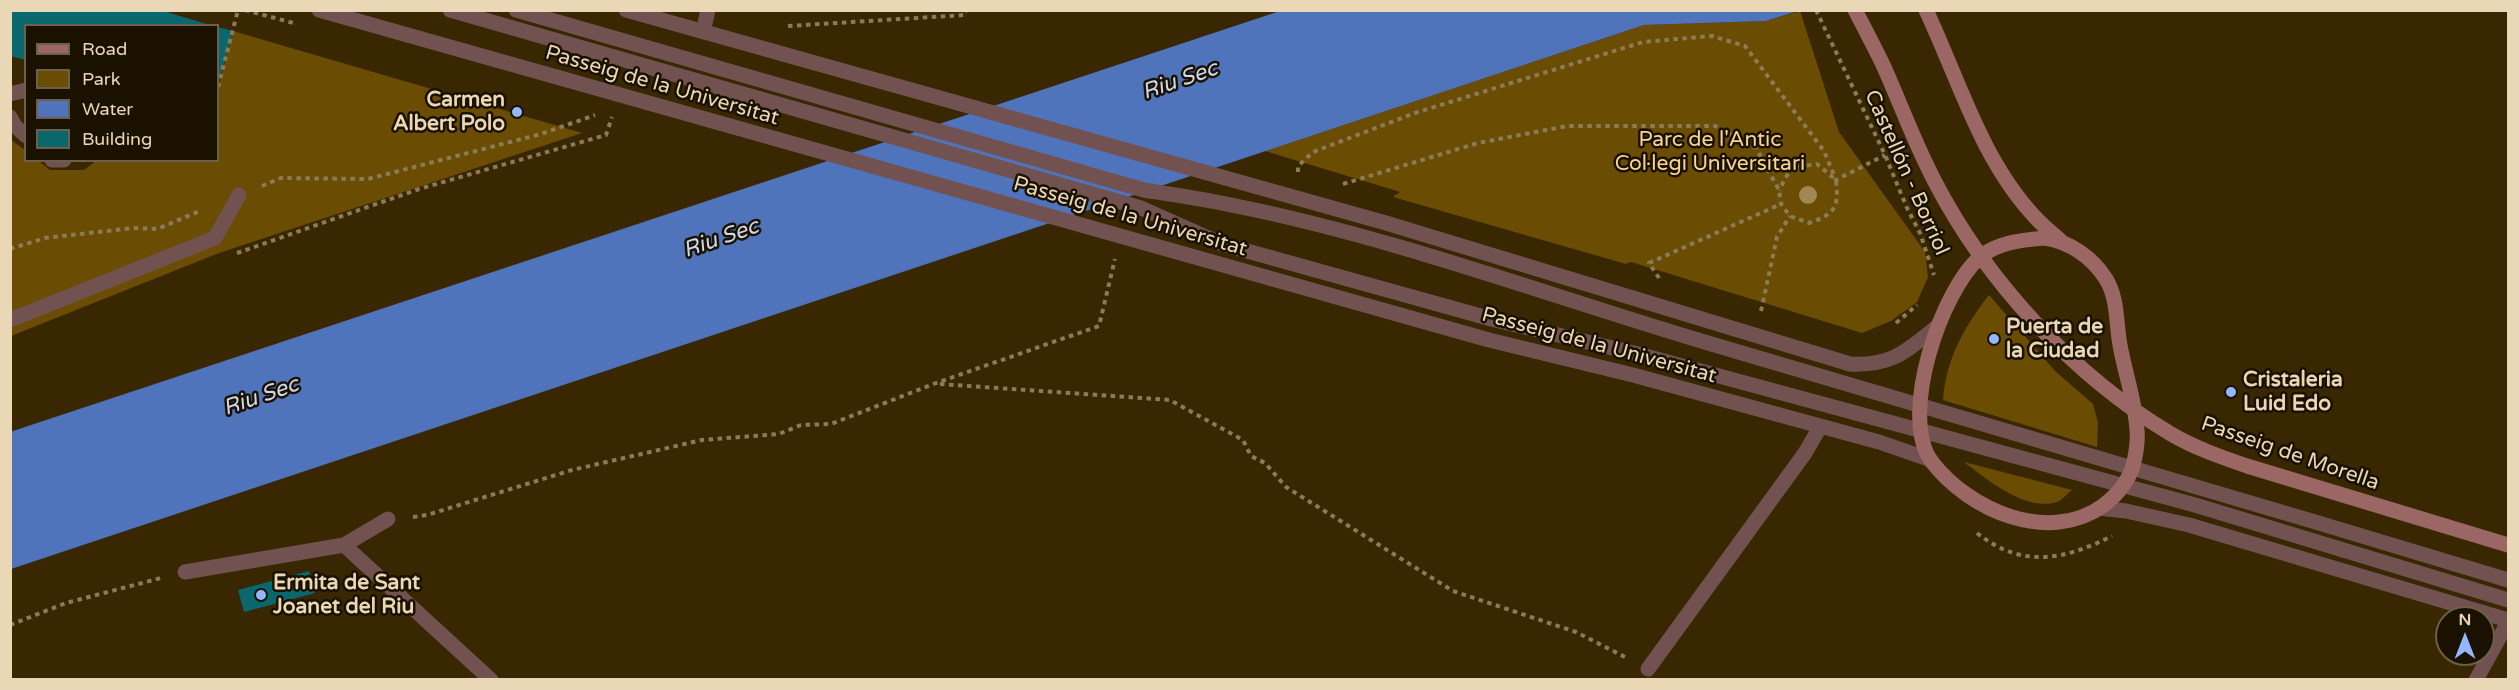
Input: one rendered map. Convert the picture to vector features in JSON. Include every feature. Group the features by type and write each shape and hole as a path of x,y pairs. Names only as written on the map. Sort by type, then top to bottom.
{"street":[{"name":"Passeig de la Universitat","path":"319,10 1489,339 1633,375 1879,442 1931,460"},
{"path":"450,10 1141,208 1222,244 1495,320 1638,354 2124,485 2508,600"},
{"path":"516,10 1144,190 1237,206 1354,235 1508,280 1646,325 2508,580"},
{"path":"626,10 1386,223 1850,364 1872,365 1889,360 1905,352 1938,326"},
{"path":"703,32 708,10"},
{"name":"Passeig de Morella","path":"1855,10 1883,65 1934,180 1981,256 2033,319 2065,352 2135,411 2173,435 2211,453 2247,466 2508,545"},
{"path":"1926,10 1971,115 1995,163 2035,218 2061,241 2096,264 2108,282 2113,299 2119,342 2135,411 2137,432 2132,467 2124,485 2099,508 2078,519 2057,524 2033,523 2006,515 1978,500 1960,488 1931,460 1920,430 1920,406 1926,369 1938,326 1961,279 1981,256 2003,245 2045,238 2061,241"},
{"path":"10,117 15,126 24,134"},
{"path":"10,320 215,238 239,195"},
{"path":"1648,669 1805,453 1820,426"},
{"path":"2099,508 2126,511 2189,525 2508,621 2476,680"},
{"path":"185,572 344,545 388,519"},
{"path":"344,545 491,680"}],"path":[{"path":"219,83 238,10"},
{"path":"783,27 965,15 966,10"},
{"name":"Castellón - Borriol","path":"1817,11 1885,155 1929,256 1934,277 1930,284"},
{"path":"1298,175 1298,165 1312,152 1415,113 1643,42 1712,36 1746,46 1824,151 1836,180 1838,199 1827,216 1809,223 1790,216 1781,204 1779,190 1756,148 1715,126 1567,126 1478,143 1337,186"},
{"path":"231,255 418,189 606,135 616,108"},
{"path":"10,249 45,238 133,228 157,229 281,178 368,179 541,134 605,112"},
{"path":"1836,180 1885,155"},
{"path":"1779,190 1791,168 1816,164 1836,180"},
{"path":"1659,279 1649,263 1781,204"},
{"path":"1761,310 1777,237 1790,216"},
{"path":"388,519 427,515 572,470 702,440 780,434 801,425 831,424 936,383 1099,326 1118,248"},
{"path":"1891,327 1923,300"},
{"path":"936,383 1170,400 1243,440 1251,456 1265,463 1286,487 1453,591 1576,632 1648,669"},
{"path":"10,625 66,603 185,572"}],"green space":[{"name":"Parc de l'Antic Col·legi Universitari","path":"1800,11 1839,132 1925,252 1928,277 1917,302 1891,321 1862,333 1631,262 1626,264 1393,197 1400,192 1265,151 1644,25 1766,21"},
{"path":"233,31 582,133 219,253 11,336 10,139 24,149 24,162 40,162 50,170 84,170 95,162 219,162 219,84"},
{"path":"1989,295 2055,371 2093,404 2098,423 2097,447 1943,400 1952,357 1964,331"},
{"path":"1964,462 2072,490 2057,502 2045,504 2032,502 2007,492"}],"water":[{"name":"Riu Sec","path":"1280,11 1798,11 1766,21 1644,25 11,569 10,432"}],"building":[{"path":"10,10 160,10 207,24 24,24 24,60 10,56"},
{"path":"219,27 233,31 219,81"},
{"path":"309,571 315,593 244,612 238,590"}],"place":[{"name":"Carmen Albert Polo","path":"517,112"},
{"name":"Puerta de la Ciudad","path":"1994,339"},
{"name":"Cristaleria Luid Edo","path":"2231,392"},
{"name":"Ermita de Sant Joanet del Riu","path":"261,595"}]}
